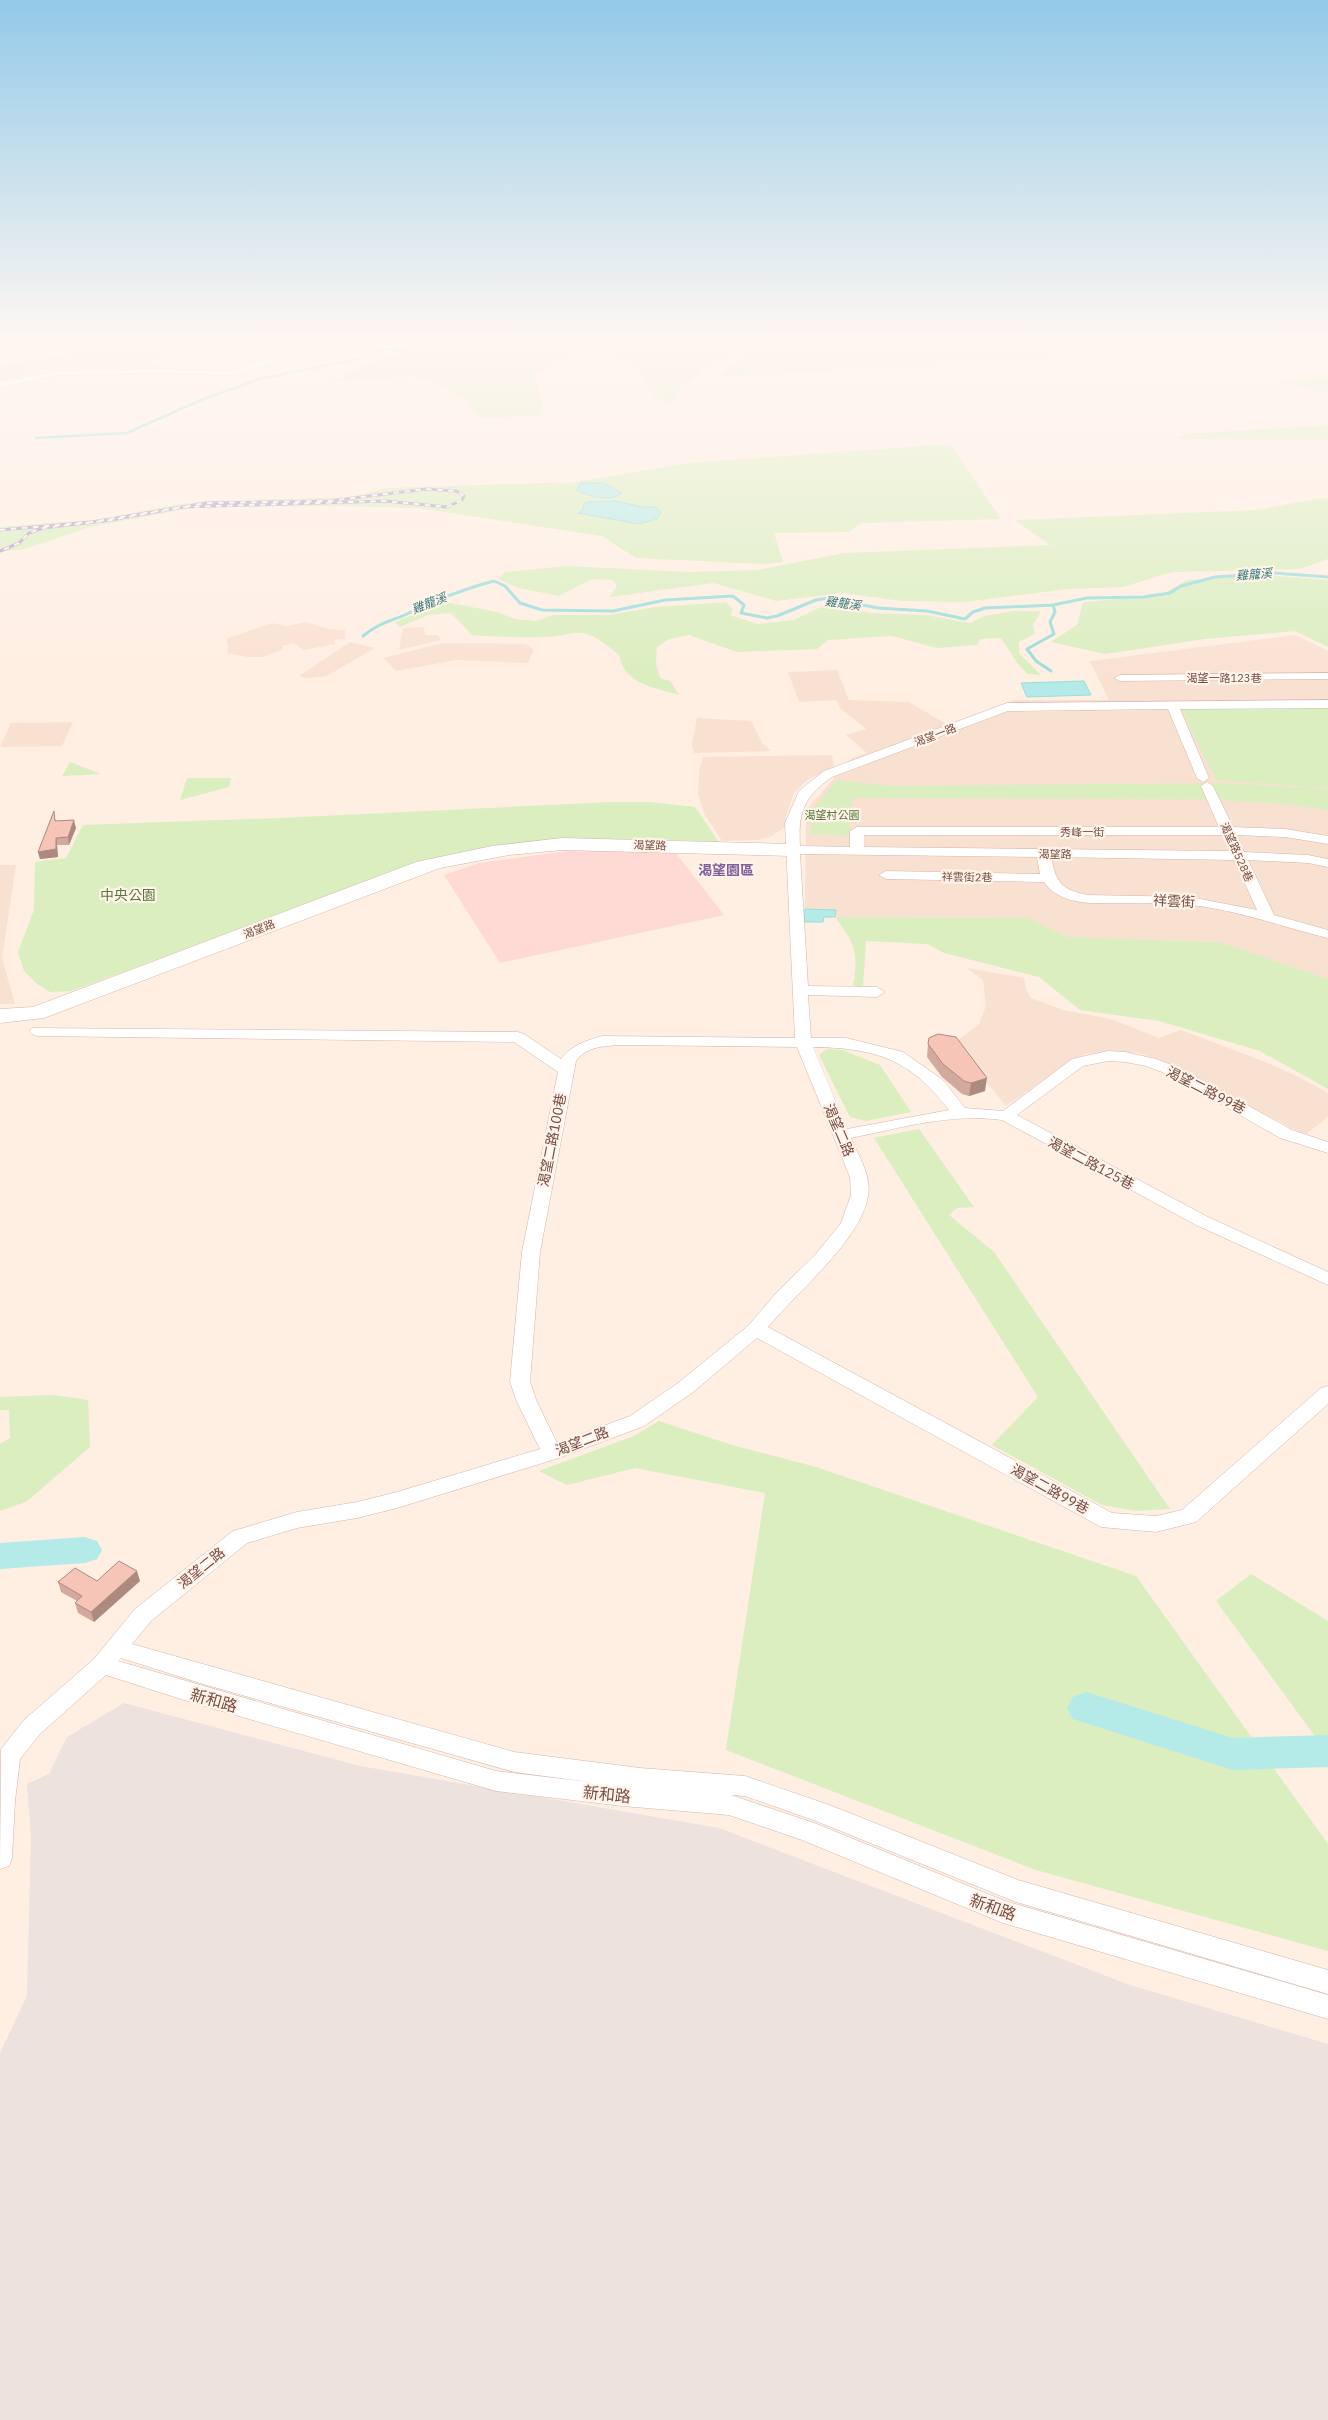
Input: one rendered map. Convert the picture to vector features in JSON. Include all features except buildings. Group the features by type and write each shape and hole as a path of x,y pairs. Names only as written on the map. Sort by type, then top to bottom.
{"street":[{"name":"渴望一路123巷","path":"1120,678 1328,676"},
{"name":"渴望一路","path":"803,1042 792,823 801,795 808,786 828,774 960,729 1007,708 1328,704"},
{"name":"渴望路528巷","path":"1172,705 1205,782 1268,918"},
{"name":"秀峰一街","path":"857,852 857,831 1285,832 1328,840"},
{"name":"渴望路","path":"0,1016 36,1013 424,866 470,855 525,846 562,844 857,852 1239,856 1308,859 1328,863"},
{"path":"1043,854 1049,878"},
{"name":"祥雲街2巷","path":"886,875 1049,878"},
{"name":"祥雲街","path":"1049,878 1054,886 1071,896 1088,899 1190,901 1237,909 1328,934"},
{"path":"800,990 877,992"},
{"path":"37,1031 518,1037 566,1070"},
{"name":"渴望二路100巷","path":"552,1453 527,1402 520,1382 531,1252 566,1070 568,1061 574,1053 585,1046 602,1042 846,1043 897,1056 937,1084 960,1113"},
{"name":"渴望二路","path":"109,1656 143,1615 240,1537 296,1520 357,1510 397,1500 552,1453 637,1420 685,1388 756,1329 784,1296 821,1260 849,1225 860,1195 858,1176 803,1042"},
{"name":"渴望二路99巷","path":"1006,1116 1078,1062 1108,1056 1125,1057 1150,1062 1176,1072 1286,1134 1328,1148"},
{"name":"渴望二路125巷","path":"841,1135 960,1113 990,1112 1006,1116 1202,1222 1328,1279"},
{"name":"渴望二路99巷","path":"756,1329 1108,1521 1156,1524 1189,1516 1328,1393"},
{"path":"0,1858 3,1801 9,1756 32,1727 109,1656"},
{"name":"新和路","path":"109,1656 212,1677 514,1762 640,1778 745,1786 823,1813 1016,1891 1328,1982"},
{"name":"新和路","path":"109,1656 184,1691 496,1780 623,1796 729,1805 808,1832 1002,1912 1328,2008"}],"shaded area":[{"path":"306,622 329,629 345,630 346,639 334,640 335,644 303,650 294,643 282,646 283,649 263,657 247,657 227,653 226,639 272,623 287,626"},
{"path":"424,627 425,635 438,635 441,640 399,650 403,628"},
{"path":"1295,635 1328,651 1328,979 1220,942 1067,937 1028,918 835,917 835,910 805,909 806,810 852,758 867,753 846,735 866,729 840,708 836,700 799,702 788,672 837,670 849,700 909,702 948,725 1015,700 1109,700 1090,661"},
{"path":"350,642 375,648 327,676 308,678 299,676"},
{"path":"443,643 526,644 534,650 528,663 456,660 396,671 383,658"},
{"path":"697,718 751,721 762,743 771,751 694,753 692,744"},
{"path":"73,722 62,746 0,747 11,723"},
{"path":"832,755 834,767 806,781 794,793 785,818 785,827 770,837 757,840 722,841 705,815 698,795 699,771 703,757"},
{"path":"582,849 675,852 724,915 500,963 444,875 479,863"},
{"path":"0,865 16,865 2,958 15,1004 0,1004"},
{"path":"967,968 1024,978 1026,989 1031,998 1063,1010 1111,1019 1159,1038 1181,1030 1263,1061 1299,1077 1328,1093 1328,1117 1305,1135 1166,1062 1139,1053 1114,1051 1085,1054 1071,1061 1006,1106 954,1043 979,1024 986,1006 983,980"},
{"path":"124,1703 360,1766 719,1828 1130,1985 1328,2044 1328,2420 0,2420 0,2053 27,1996 31,1836 27,1784 49,1774 67,1737"}],"green space":[{"path":"771,457 959,457 1001,519 861,523 849,532 774,533 783,562 762,564 636,558 602,536 417,508 339,506 197,507 90,527 25,549 0,552 0,527 103,519 174,505 209,501 352,497 386,488 576,482 687,463"},
{"path":"1328,497 1328,559 1300,569 1172,572 1123,587 1069,589 963,602 901,601 843,593 776,601 713,583 610,597 617,586 613,580 592,579 559,596 519,588 498,579 505,572 566,566 690,572 757,570 844,553 1050,545 1015,520 1256,510"},
{"path":"1263,575 1328,580 1328,647 1295,631 1205,639 1105,654 1051,642 1077,625 1083,602 1161,595 1187,580"},
{"path":"446,602 497,612 515,619 536,621 553,615 608,615 656,607 726,602 733,609 730,615 757,624 793,620 821,607 837,605 870,613 926,615 970,623 984,616 1013,611 1041,611 1033,625 1035,634 1019,642 1019,653 1041,675 1028,674 1018,664 1001,638 980,639 977,645 937,648 892,636 828,640 817,649 737,652 689,635 669,639 657,647 656,664 660,678 670,681 679,695 651,687 634,679 622,665 619,655 600,640 587,634 577,633 549,637 472,635 451,613 428,615 400,627 395,622"},
{"path":"1185,708 1328,708 1328,788 1216,780 1182,710"},
{"path":"70,762 101,774 62,776"},
{"path":"187,778 231,778 229,787 180,800"},
{"name":"渴望村公園","path":"837,780 894,786 1218,783 1315,788 1328,790 1328,810 1287,804 1200,799 853,798 849,836 811,834 811,811"},
{"name":"中央公園","path":"611,802 650,802 695,807 719,842 612,839 541,842 471,851 436,858 71,991 50,992 37,984 24,971 18,952 34,910 35,862 66,858 83,825 280,818"},
{"path":"835,917 1028,918 1067,937 1220,942 1328,979 1328,1089 1260,1051 1159,1021 1080,1010 1039,977 944,953 928,944 866,941 863,987 853,985 856,964 854,948"},
{"path":"827,1049 842,1050 880,1065 911,1112 866,1121 850,1117 819,1055"},
{"path":"919,1129 974,1207 957,1208 949,1215 994,1252 1170,1509 1136,1511 1102,1505 992,1445 1038,1397 874,1138"},
{"path":"53,1395 88,1400 90,1447 26,1502 0,1511 0,1444 10,1438 9,1410 0,1410 0,1397"},
{"path":"659,1421 732,1445 816,1467 1136,1576 1328,1844 1328,1951 1036,1870 726,1750 765,1493 635,1468 567,1485 539,1471 634,1436"},
{"path":"1251,1574 1328,1621 1328,1754 1216,1601"}],"water":[{"path":"580,483 604,483 622,493 611,498 594,496 577,491"},
{"path":"615,501 643,507 655,507 661,512 657,519 639,524 578,513 583,510 584,504 587,502"},
{"path":"1084,681 1091,695 1027,697 1021,683"},
{"path":"805,909 836,910 835,917 824,917 823,922 804,922"}],"waterway":[{"name":"雞籠溪","path":"1053,605 1087,598 1143,597 1170,593 1181,586 1215,577 1274,573 1328,577"},
{"name":"雞籠溪","path":"363,636 379,626 439,600 494,581 505,586 520,603 542,610 613,611 665,600 733,596 744,605 741,613 767,618 777,616 816,600 828,598 878,608 927,611 965,619 973,612 985,608 1053,605"},
{"path":"1051,671 1036,661 1027,649 1054,634 1050,622 1055,612 1053,605"},
{"path":"0,1556 85,1550"},
{"path":"1086,1708 1233,1754 1328,1751"}],"railway":[{"path":"0,530 92,522 206,503 329,501 426,489 456,491 464,496 462,500 447,507 385,501 183,507 111,520 43,528 29,533 19,543 0,551"}],"district":[{"name":"渴望園區","path":"726,870"}]}
